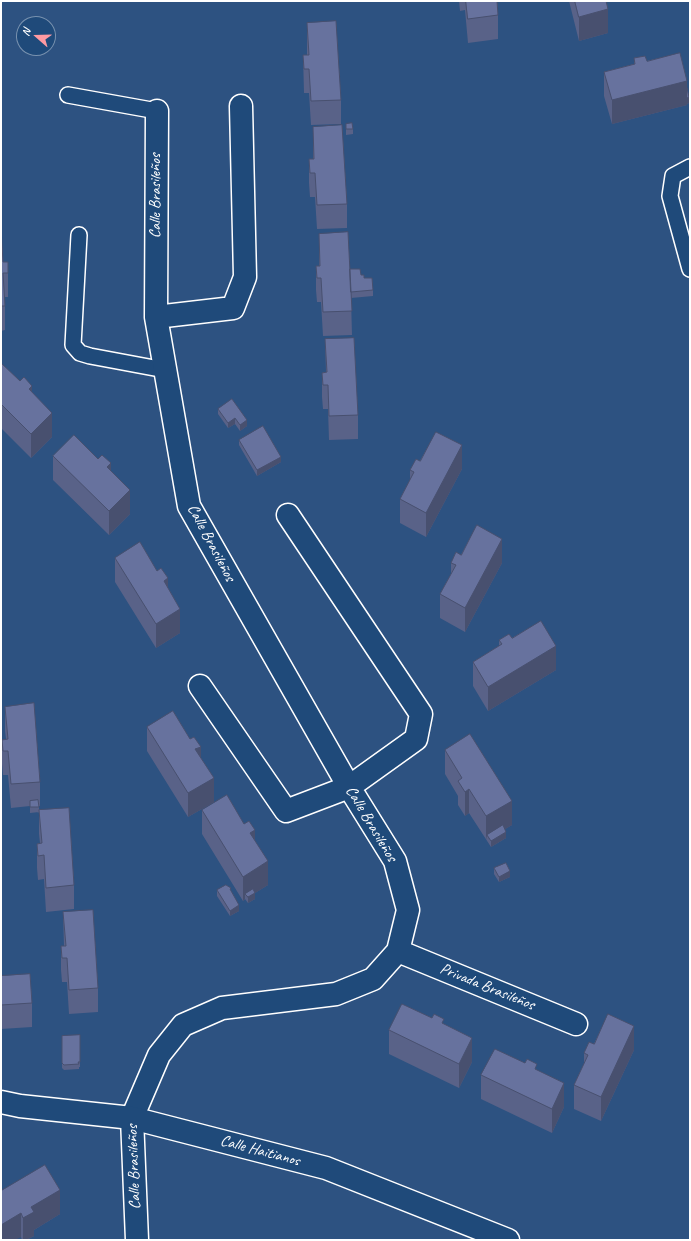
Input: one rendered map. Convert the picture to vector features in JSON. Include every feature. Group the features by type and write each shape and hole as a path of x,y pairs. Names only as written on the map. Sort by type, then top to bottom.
{"street":[{"path":"156,317 233,308 236,302 245,277 241,106"},
{"name":"Calle Brasileños","path":"137,1240 132,1118 159,1055 183,1025 222,1008 336,994 373,980 398,951 408,910 395,861 349,787 189,506 156,317 156,111"},
{"path":"200,686 286,811 349,787 416,739 421,714 288,515"},
{"name":"Privada Brasileños","path":"398,951 576,1024"},
{"name":"Calle Haitianos","path":"1,1102 20,1106 132,1118 326,1168 508,1240"}],"lane":[{"name":"Calle Brasileños","path":"68,95 156,111"},
{"path":"690,167 673,176 670,196 690,269"},
{"path":"79,235 73,345 80,353 90,356 165,370"}],"building":[{"path":"466,1 497,1 498,15 468,19"},
{"path":"575,1 606,1 608,9 579,17"},
{"path":"336,21 341,100 311,101 309,69 304,69 303,55 309,55 307,23"},
{"path":"680,53 687,81 612,100 604,72 635,64 634,58 645,56 647,61"},
{"path":"352,123 353,129 346,129 346,124"},
{"path":"342,125 347,204 317,205 315,173 310,173 309,159 314,159 313,127"},
{"path":"1,229 3,262 8,262 8,273 3,273 5,306 1,306"},
{"path":"348,232 352,311 323,312 321,278 317,278 316,266 320,266 319,234"},
{"path":"350,269 360,269 361,275 364,275 364,278 372,278 373,290 351,292"},
{"path":"354,338 358,415 329,416 328,385 323,385 322,373 327,372 325,339"},
{"path":"1,363 20,381 24,377 32,386 29,389 52,413 31,434 1,404"},
{"path":"232,399 247,420 240,425 235,418 228,423 218,409"},
{"path":"263,426 281,457 257,470 239,440"},
{"path":"436,432 462,445 426,513 400,499 414,472 410,470 416,459 420,461"},
{"path":"74,435 98,459 102,455 111,463 107,467 130,490 109,511 53,456"},
{"path":"477,525 502,539 465,608 440,594 456,565 451,563 456,552 461,555"},
{"path":"140,542 157,571 161,568 168,578 164,581 180,609 156,624 115,558"},
{"path":"541,621 556,646 488,687 473,662 502,644 499,640 509,634 512,638"},
{"path":"34,703 40,782 11,784 8,751 3,751 2,740 8,739 5,707"},
{"path":"173,711 190,739 194,737 201,747 195,749 214,778 188,793 147,727"},
{"path":"470,734 512,801 486,816 469,789 465,792 458,781 462,778 445,750"},
{"path":"227,795 244,824 249,821 255,830 250,833 268,861 243,877 202,810"},
{"path":"38,800 39,807 30,807 30,801"},
{"path":"69,808 74,885 46,888 44,855 38,856 37,844 42,843 39,810"},
{"path":"503,825 506,832 491,841 487,835"},
{"path":"506,863 510,871 499,877 494,868"},
{"path":"226,885 231,888 230,889 239,905 230,911 217,890"},
{"path":"253,889 255,893 248,897 245,894"},
{"path":"93,910 98,988 69,990 67,958 62,958 61,946 66,946 63,912"},
{"path":"30,974 32,1003 1,1005 1,976"},
{"path":"402,1004 432,1018 434,1014 444,1019 442,1023 472,1038 459,1064 389,1030"},
{"path":"608,1014 634,1026 601,1097 574,1085 588,1055 584,1053 589,1042 594,1044"},
{"path":"80,1035 79,1064 64,1065 62,1063 62,1036"},
{"path":"495,1049 525,1063 527,1059 537,1064 535,1069 564,1083 552,1109 481,1075"},
{"path":"45,1165 60,1190 31,1207 34,1212 23,1218 21,1213 1,1225 1,1191"}]}
